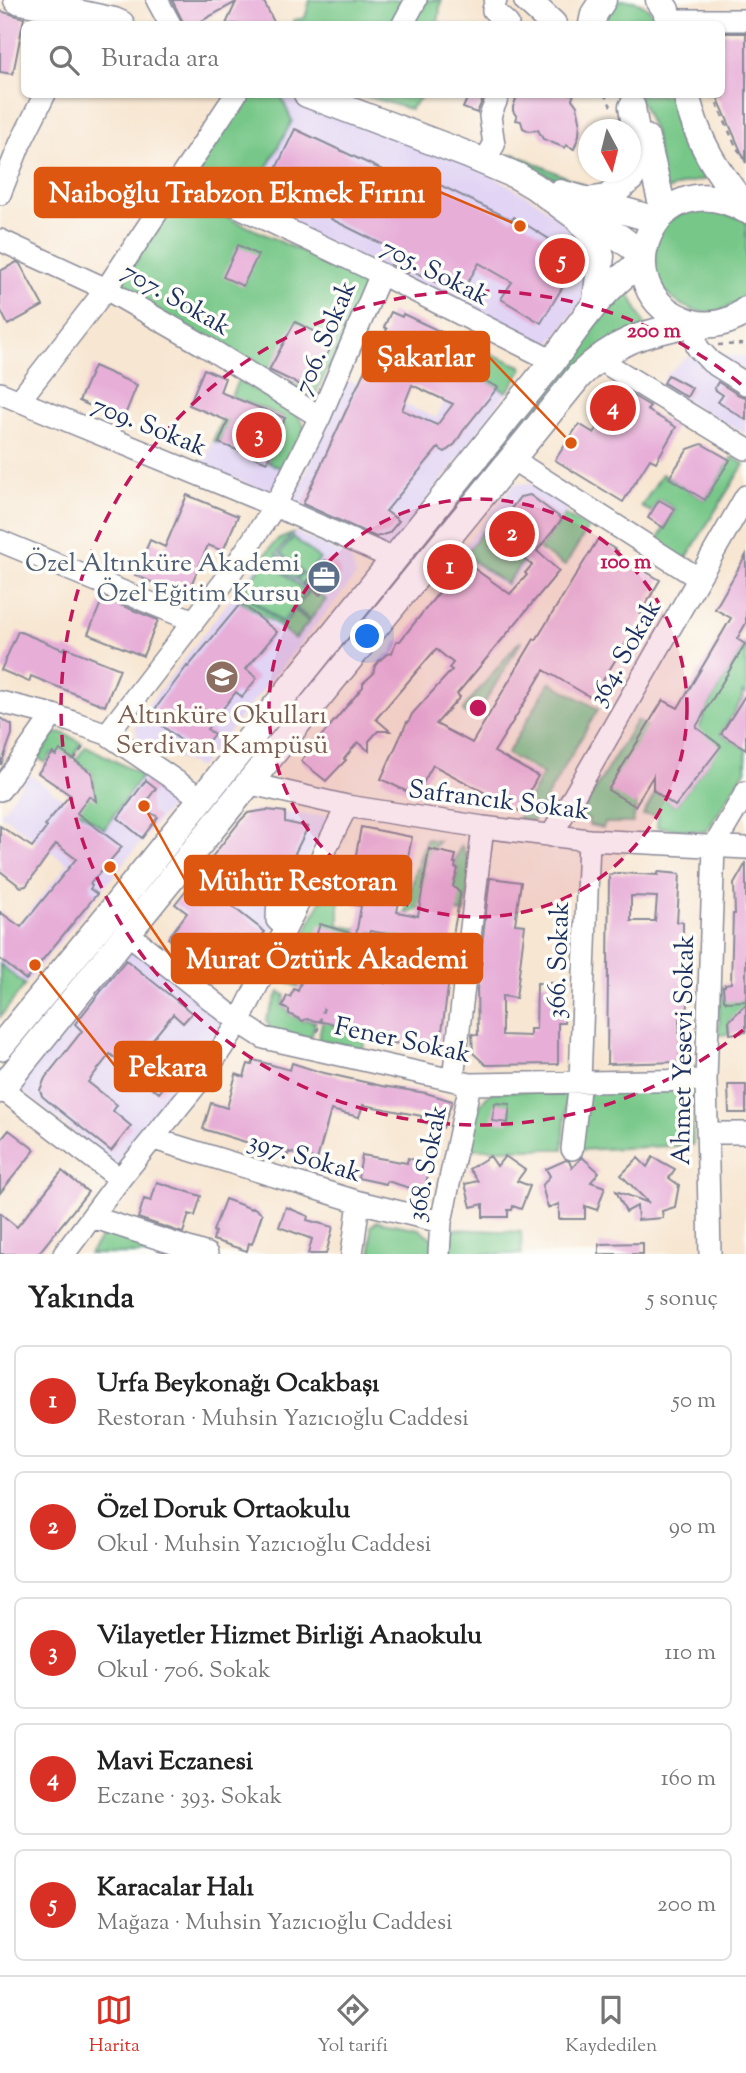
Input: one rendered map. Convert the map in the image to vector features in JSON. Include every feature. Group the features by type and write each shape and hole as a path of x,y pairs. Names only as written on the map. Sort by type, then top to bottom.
{"main road":[{"path":"17,0 45,15 83,20"},
{"path":"527,0 550,21"},
{"path":"593,21 603,0"},
{"path":"332,98 350,101 580,209 643,258"},
{"path":"686,98 699,140 715,168 746,209"},
{"path":"580,209 607,198 631,178 640,158 629,101"},
{"path":"629,101 645,132 661,216"},
{"path":"695,127 746,183"},
{"path":"733,326 694,323 677,317 663,307 652,294 645,278 643,258 649,233 661,216 679,203 696,197 714,197 732,201 746,209"},
{"path":"580,209 661,216"},
{"path":"580,209 597,241 601,257 596,302"},
{"path":"0,1047 553,361 596,302 643,258"},
{"path":"1,1089 579,376 597,358 636,336 694,323"}],"street":[{"path":"158,0 168,21"},
{"path":"404,21 415,0"},
{"path":"496,0 493,9 505,21"},
{"path":"666,11 746,20"},
{"path":"20,144 29,98"},
{"path":"0,194 20,144 43,98"},
{"path":"10,397 106,289 233,98"},
{"path":"484,162 494,145 490,116 497,98"},
{"name":"705. Sokak","path":"180,179 381,274 553,361"},
{"name":"707. Sokak","path":"0,240 106,289 320,417"},
{"name":"706. Sokak","path":"107,734 230,573 275,506 320,417 381,274"},
{"path":"694,323 698,347 711,362 746,384"},
{"path":"597,358 746,449"},
{"name":"709. Sokak","path":"10,397 275,506 394,559"},
{"path":"512,459 698,578"},
{"name":"364. Sokak","path":"551,836 746,496"},
{"path":"0,541 194,621"},
{"path":"0,702 53,715 107,734 201,798"},
{"path":"0,790 53,715"},
{"name":"Safrancık Sokak","path":"247,783 347,806 551,836 746,848"},
{"path":"714,846 746,792"},
{"path":"64,1254 120,1179 202,1078 239,1022 347,806"},
{"name":"368. Sokak","path":"439,1254 441,1222 462,1081 483,827"},
{"name":"366. Sokak","path":"572,1149 580,1081 589,840"},
{"name":"Ahmet Yesevi Sokak","path":"709,1254 706,1080 714,846"},
{"path":"278,893 277,920 286,928"},
{"name":"Fener Sokak","path":"126,932 239,1022 264,1038 462,1081 706,1080"},
{"path":"1,1089 120,1179"},
{"path":"708,1133 746,1133"},
{"name":"397. Sokak","path":"154,1139 359,1202 441,1222"},
{"path":"352,1254 359,1202"},
{"path":"92,1217 207,1254"}],"path":[{"path":"715,98 736,147 746,160"},
{"path":"733,326 746,344"},
{"path":"74,760 85,745"},
{"path":"313,1049 324,1007"}],"shaded area":[{"path":"282,98 444,153 538,202 591,246 588,293 548,347 247,204 292,121"},
{"path":"746,356 746,434 660,387 666,375 687,357"},
{"path":"461,369 507,392 389,552 290,509 348,380 436,418"},
{"path":"238,380 305,428 276,488 263,491 203,464"},
{"path":"530,483 569,510 507,588 458,554 514,484"},
{"name":"Altınküre Okulları Serdivan Kampüsü","path":"295,532 351,558 356,576 199,768 137,738 135,722 277,540"},
{"path":"29,774 104,828 142,775 176,799 25,985 0,964 0,947 68,864 0,814"},
{"path":"249,811 328,816 254,969 173,905"},
{"path":"132,941 236,1024 120,1169 16,1086"}],"green space":[{"path":"310,0 411,0 400,21 294,21 305,18"},
{"path":"420,0 441,0 438,21 409,21"},
{"path":"633,1 644,5 656,21 600,21 614,2"},
{"path":"242,98 282,98 292,121 247,204 203,185 197,172"},
{"path":"372,98 420,98 410,109"},
{"path":"639,98 671,98 681,143 706,179 664,191 654,131"},
{"path":"515,154 590,188 586,192 512,159 511,155"},
{"path":"186,198 367,284 367,292 314,397 128,299 123,281 177,199"},
{"path":"693,206 743,219 746,223 746,293 735,303 710,312 697,311 673,299 655,274 655,246 662,227"},
{"path":"626,287 646,327 605,347 230,788 225,786"},
{"path":"472,346 521,366 522,370 507,392 461,369"},
{"path":"238,380 297,414 305,428 285,470 267,462 284,417 237,399 219,443 213,441"},
{"path":"732,457 744,464 684,562 655,545 675,509 659,500 652,512 641,507 662,474 705,500"},
{"path":"565,515 588,528 565,566 539,549"},
{"path":"482,532 523,561 506,584 465,555"},
{"path":"292,534 276,554 300,573 295,579 264,556 277,540"},
{"path":"293,537 320,559 306,575 280,553"},
{"path":"267,560 307,592 282,622 242,590"},
{"path":"302,573 309,579 306,583 326,600 310,620 296,608 310,591 297,580"},
{"path":"242,592 283,625 295,610 309,622 295,639 240,601"},
{"path":"522,640 477,715 468,716 463,709"},
{"path":"746,642 746,694 742,692 742,699 721,734 746,749 746,769 706,832 657,827 658,815 643,815 656,792 675,806 720,746 687,749 706,710"},
{"path":"550,682 598,709 533,821 518,819 543,774 507,754"},
{"path":"637,720 651,729 633,823 605,823 603,828 589,825 589,819 578,818"},
{"path":"63,733 82,743 71,758 52,753 46,763 38,758 54,734"},
{"path":"86,746 142,775 104,829 78,810 94,787 92,773 75,761"},
{"path":"426,839 439,841 424,864 422,873 455,881 458,869 454,863 461,845 471,864 465,913 419,909 405,914"},
{"path":"335,874 339,876 339,925 452,942 452,945 459,948 457,973 451,973 451,977 455,977 452,982 383,973 377,1019 332,1019 331,1024 339,1025 340,1029 355,1032 358,1029 367,1030 363,1049 318,1040 327,1002 284,980"},
{"path":"0,964 25,985 0,1017"},
{"path":"723,986 724,999 746,1001 746,1017 732,1018 729,1021 730,1034 719,1035 720,989"},
{"path":"279,992 285,995 282,1007 289,1010 289,1014 303,1021 306,1019 314,1022 317,1016 311,1038 271,1029 266,1020"},
{"path":"494,1091 566,1091 563,1149 465,1149 478,1109"},
{"path":"590,1091 684,1091 693,1096 693,1145 580,1150 583,1104"},
{"path":"377,1221 419,1229 433,1239 434,1254 371,1254 371,1226"},
{"path":"452,1229 521,1232 522,1254 451,1254"},
{"path":"106,1230 167,1254 89,1254"}],"building":[{"path":"172,0 263,0 274,21 227,21 236,2 201,21 182,21"},
{"path":"0,11 24,18 21,21 13,74 0,72"},
{"path":"725,33 746,33 746,163 718,98 725,98"},
{"path":"467,98 483,98 477,113 463,108"},
{"path":"516,98 572,98 580,119 574,149 543,139 538,130 529,131 523,128 513,111"},
{"path":"295,129 429,192 434,182 512,220 514,217 568,251 574,268 541,323 501,299 512,282 479,263 461,294 410,270 408,273 391,264 398,252 331,219 338,205 273,175"},
{"path":"238,245 258,255 243,286 223,277"},
{"path":"17,262 43,306 8,325 0,309 0,271"},
{"path":"391,312 402,317 403,314 467,344 456,367 498,387 455,444 445,452 438,448 386,511 399,521 389,533 376,537 303,504 368,363 372,365 387,329 384,327","holes":["412,385 453,404 437,425 402,410"]},
{"path":"295,322 334,341 309,389 269,370"},
{"path":"94,366 137,385 123,420 79,401"},
{"path":"204,369 225,378 220,392 285,418 267,462 219,443 228,421 189,405"},
{"path":"668,375 692,388 687,397 664,383"},
{"path":"718,382 746,397 746,420 718,402 723,395 714,389"},
{"path":"625,391 650,406 647,410 676,427 656,462 650,459 623,502 555,460 579,424 594,433 614,399"},
{"path":"702,444 730,460 705,500 669,478 688,449"},
{"path":"187,495 238,516 223,551 208,545 186,597 135,575 150,540 165,547"},
{"path":"530,495 562,519 537,551 559,571 457,694 460,697 436,724 472,743 598,539 618,551 616,554 660,580 640,614 643,615 592,698 544,670 494,752 538,776 519,811 433,765 416,796 381,779 412,714 452,670 449,668 453,663 436,649 376,719 390,731 378,731 369,741 369,751 358,742 344,759 346,760 326,781 301,761 363,687 379,661 392,653 397,641 400,641 445,585 438,579 455,555 510,594 527,575 525,573 532,565 490,536 520,497"},
{"path":"659,500 675,509 664,528 648,518"},
{"path":"746,555 746,623 737,639 745,644 696,727 721,746 675,806 653,790 653,776 635,806 608,790 663,700 678,708 731,618 715,609"},
{"name":"Özel Altınküre Akademi Özel Eğitim Kursu","path":"325,560 339,568 340,575 320,595 306,583"},
{"path":"103,598 158,620 143,656 88,634"},
{"path":"241,603 277,632 246,669 257,678 242,697 236,692 207,729 214,734 198,754 150,716 187,666"},
{"path":"18,631 120,669 105,706 31,676 29,682 1,670"},
{"path":"746,694 746,749 721,734"},
{"path":"0,718 12,725 12,734 1,765"},
{"path":"60,750 92,773 96,801 89,796 77,813 122,847 90,884 90,889 97,894 26,980 0,959 0,912 21,927 76,859 56,844 26,886 21,887 0,871 0,826 32,847 47,827 45,825 70,795 38,773 53,753 56,756"},
{"path":"146,780 156,788 149,798 151,813 158,817 142,838 118,818"},
{"path":"267,810 285,812 285,822 308,827 295,853 299,859 288,877 265,862 232,906 265,932 238,964 243,968 236,977 226,969 219,978 168,938 187,913 175,904 241,820 248,813"},
{"path":"361,827 412,837 397,912 418,916 429,849 456,855 454,863 458,869 453,886 460,896 450,951 453,951 439,1053 416,1051 417,1046 377,1041 378,1032 358,1029 356,1032 340,1029 339,1025 306,1019 303,1021 282,1007 294,989 298,991 320,924 356,935 361,906 355,905 359,866 354,865","holes":["370,931 403,937 395,981 385,980 385,983 356,973"]},
{"path":"746,863 746,1001 726,1002 723,986 731,983 734,884"},
{"path":"658,872 680,874 677,922 683,922 683,953 688,953 690,969 687,1019 679,1019 680,1062 607,1064 609,875 658,875","holes":["631,896 657,897 655,921 631,921"]},
{"path":"490,878 521,882 515,924 525,925 516,998 502,996 502,1035 530,1036 530,1029 536,1029 537,983 562,983 562,1012 565,1012 564,1023 558,1023 558,1064 486,1065 473,1053 472,1034 478,1035 477,989"},
{"path":"126,960 192,1013 183,1023 173,1014 143,1051 173,1076 159,1093 110,1054 88,1082 117,1105 113,1111 131,1126 111,1151 42,1096 40,1090 45,1078 82,1031 75,1024"},
{"path":"746,1004 746,1032 730,1034 729,1021"},
{"path":"254,1060 290,1070 292,1063 320,1072 426,1093 452,1101 443,1128 420,1121 422,1116 363,1105 359,1117 331,1110 317,1160 289,1152 288,1155 203,1129 211,1103 227,1108 236,1074 244,1077 248,1064 252,1065"},
{"path":"728,1085 746,1085 746,1113 729,1113"},
{"path":"495,1103 510,1104 508,1123 492,1121"},
{"path":"9,1130 35,1150 0,1193 0,1141"},
{"path":"362,1155 407,1163 408,1158 431,1165 423,1192 387,1181 386,1184 358,1178"},
{"path":"490,1156 497,1166 505,1156 525,1170 517,1181 530,1186 521,1209 513,1206 512,1210 508,1210 508,1217 483,1217 483,1204 471,1207 465,1184 478,1181 469,1169"},
{"path":"582,1157 599,1172 591,1182 605,1187 597,1210 585,1206 585,1219 559,1219 559,1204 548,1208 542,1186 550,1176 546,1169 566,1160 572,1168"},
{"path":"653,1157 675,1169 669,1178 679,1185 675,1207 662,1211 663,1218 638,1220 637,1206 626,1212 616,1191 649,1203 621,1175 638,1158 647,1167"},
{"path":"62,1171 88,1192 38,1254 0,1254 0,1213 17,1227"},
{"path":"157,1182 201,1196 195,1216 189,1214 183,1233 138,1218 144,1199 151,1201"},
{"path":"225,1199 252,1209 253,1207 262,1214 247,1251 213,1240 213,1231"},
{"path":"286,1207 308,1216 307,1220 333,1227 326,1254 308,1254 312,1239 279,1227"},
{"path":"643,1243 643,1254 599,1254 599,1244"}],"place":[{"name":"Naiboğlu Trabzon Ekmek Fırını","path":"520,226"},
{"name":"Karacalar Halı","path":"562,261"},
{"name":"Mavi Eczanesi","path":"613,408"},
{"name":"Vilayetler Hizmet Birliği Anaokulu","path":"259,435"},
{"name":"Şakarlar","path":"571,443"},
{"name":"Özel Doruk Ortaokulu","path":"512,534"},
{"name":"Urfa Beykonağı Ocakbaşı","path":"450,567"},
{"name":"Özel Altınküre Akademi Özel Eğitim Kursu","path":"324,577"},
{"name":"Altınküre Okulları Serdivan Kampüsü","path":"222,677"},
{"name":"Mühür Restoran","path":"144,806"},
{"name":"Murat Öztürk Akademi","path":"110,867"},
{"name":"Pekara","path":"35,965"}]}
